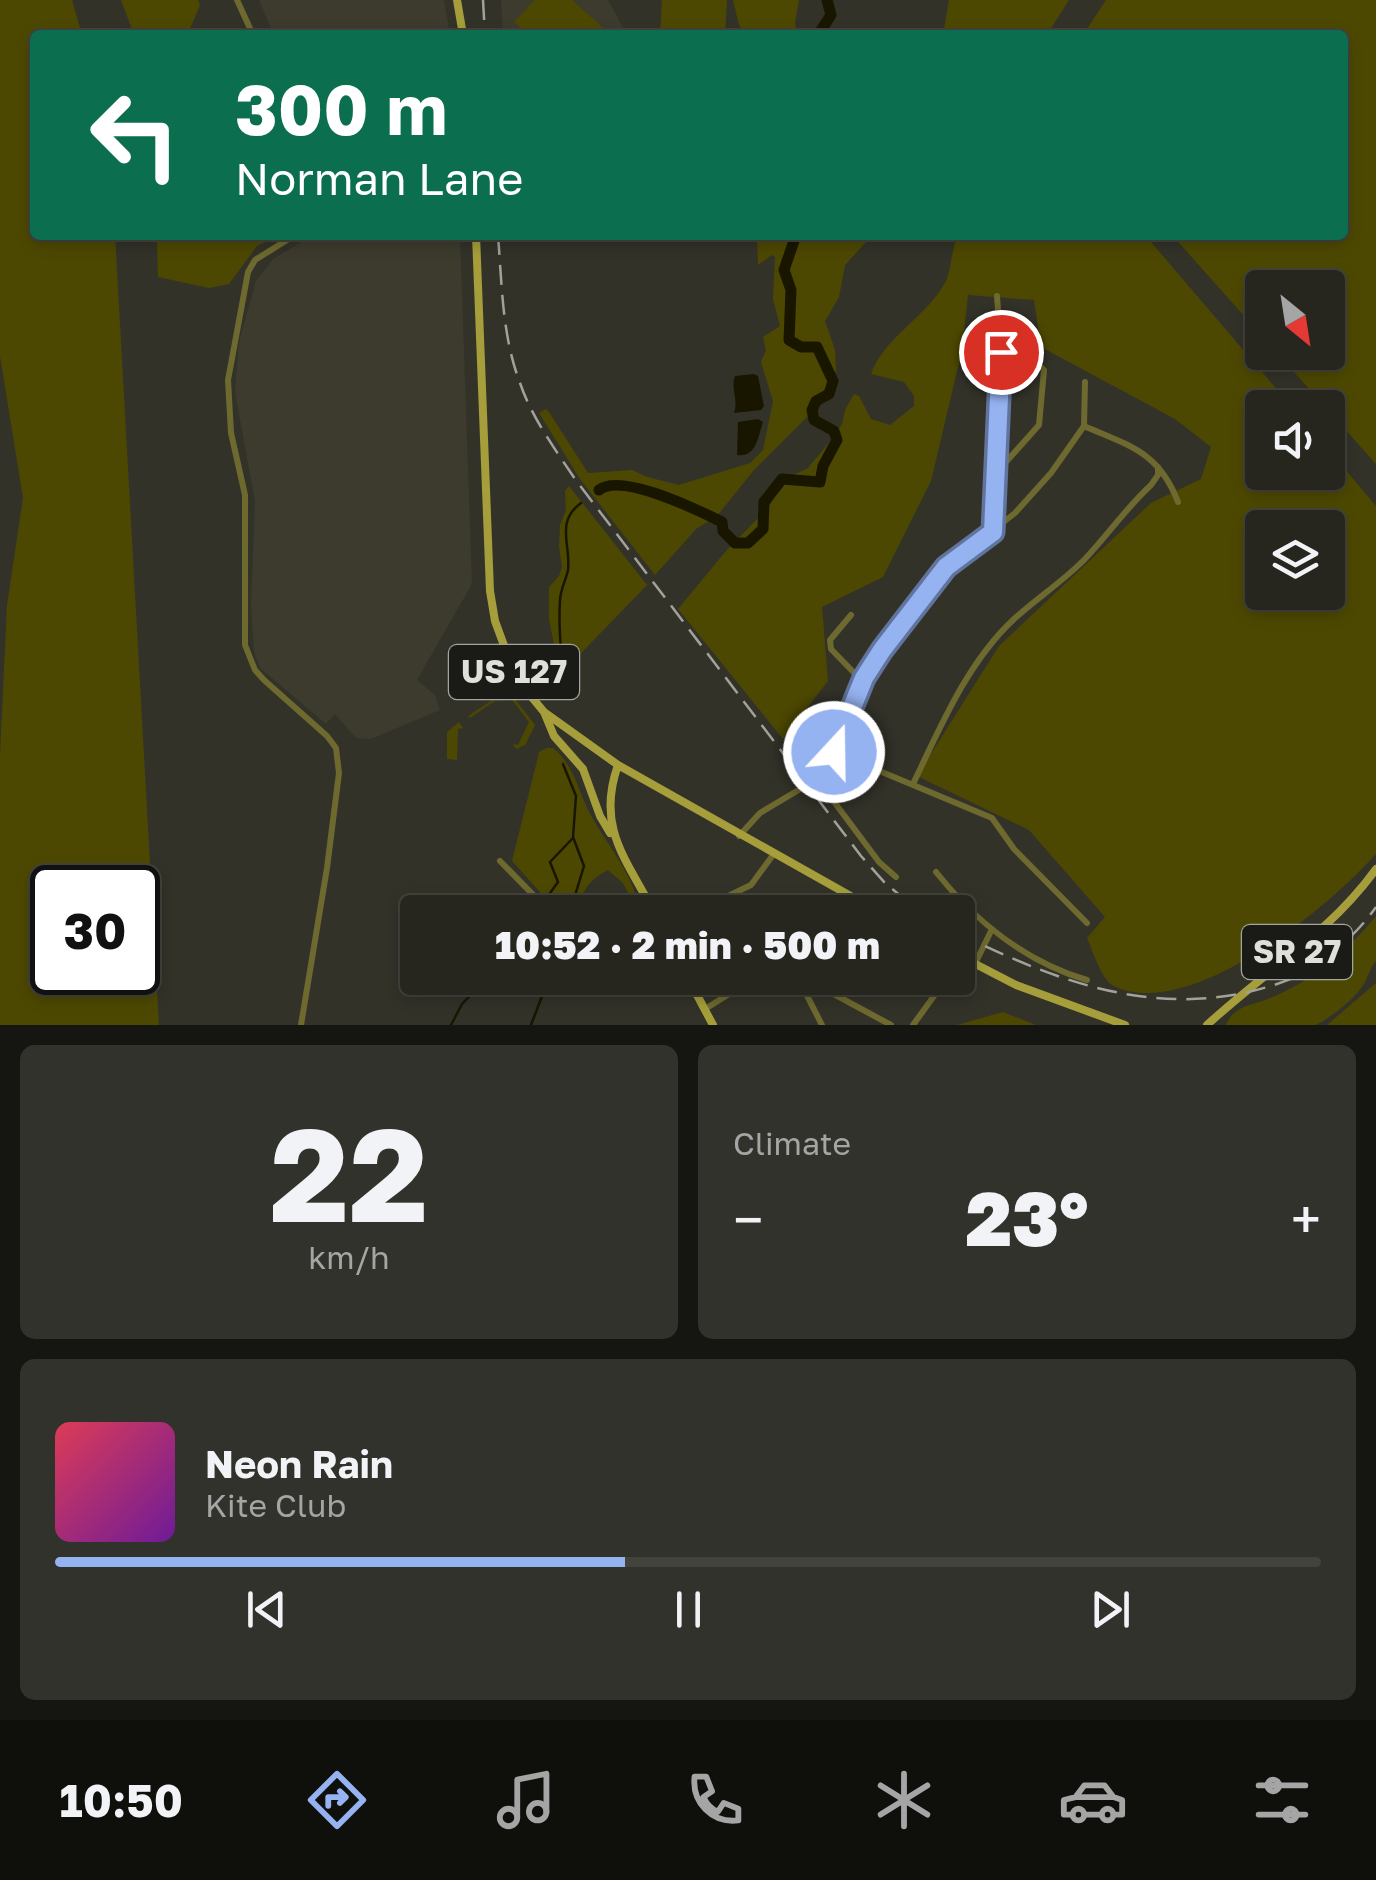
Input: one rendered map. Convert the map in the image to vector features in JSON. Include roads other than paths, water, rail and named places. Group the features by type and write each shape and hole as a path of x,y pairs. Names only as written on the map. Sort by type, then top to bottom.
{"main road":[{"path":"457,0 461,30"},
{"name":"US 127","path":"476,240 490,591 495,621 516,678 544,712 618,765 848,895"},
{"path":"544,712 554,736 583,769 600,816 645,895"},
{"path":"618,765 608,812 618,845"},
{"name":"SR 27","path":"1208,1025 1326,928 1349,906 1376,869"},
{"path":"975,964 1016,985 1125,1025"},
{"path":"697,995 713,1025"}],"street":[{"path":"237,0 250,30"},
{"path":"286,240 255,260 248,272 228,380 232,433 245,496 243,629 248,656 264,680 328,736 338,756 328,868 301,1025"},
{"path":"993,532 1001,352 997,296"},
{"path":"994,474 1039,425 1044,370 1023,340"},
{"path":"740,836 760,814 817,779 834,752 862,681 946,567 993,532 1051,473 1084,426 1085,382"},
{"path":"1084,426 1145,453 1168,475 1178,502"},
{"path":"913,784 955,699 987,650 1013,620 1086,558 1158,475 1158,468"},
{"path":"851,614 830,640 831,649 862,681"},
{"path":"834,752 992,818 1014,849 1087,922"},
{"path":"817,779 880,862 896,877"},
{"path":"728,895 758,880 774,855"},
{"path":"500,861 533,895"},
{"path":"936,872 992,930 1031,956 1086,980"},
{"path":"975,964 992,930"},
{"path":"705,1009 728,995"},
{"path":"809,995 822,1025"},
{"path":"834,995 892,1025"},
{"path":"913,1025 935,995"}],"waterway":[{"path":"821,30 831,15 827,0"},
{"path":"599,490 624,486 660,495 722,522 723,531 735,543 748,543 763,529 764,502 782,479 820,482 823,466 837,440 834,431 814,420 812,410 816,401 829,394 833,381 817,347 801,347 789,340 791,290 784,270 794,240"},
{"path":"567,697 560,597 568,570 566,526 581,503"},
{"path":"563,764 576,796 573,837 584,866 575,895"},
{"path":"549,895 558,882 550,862 573,838"},
{"path":"451,1025 471,995"},
{"path":"531,1025 542,995"}],"railway":[{"path":"483,0 485,30"},
{"path":"498,240 504,310 514,365 544,433 861,856 899,895"},
{"path":"975,941 1082,984 1166,999 1208,998 1252,991 1296,977 1340,946 1376,907"}]}
